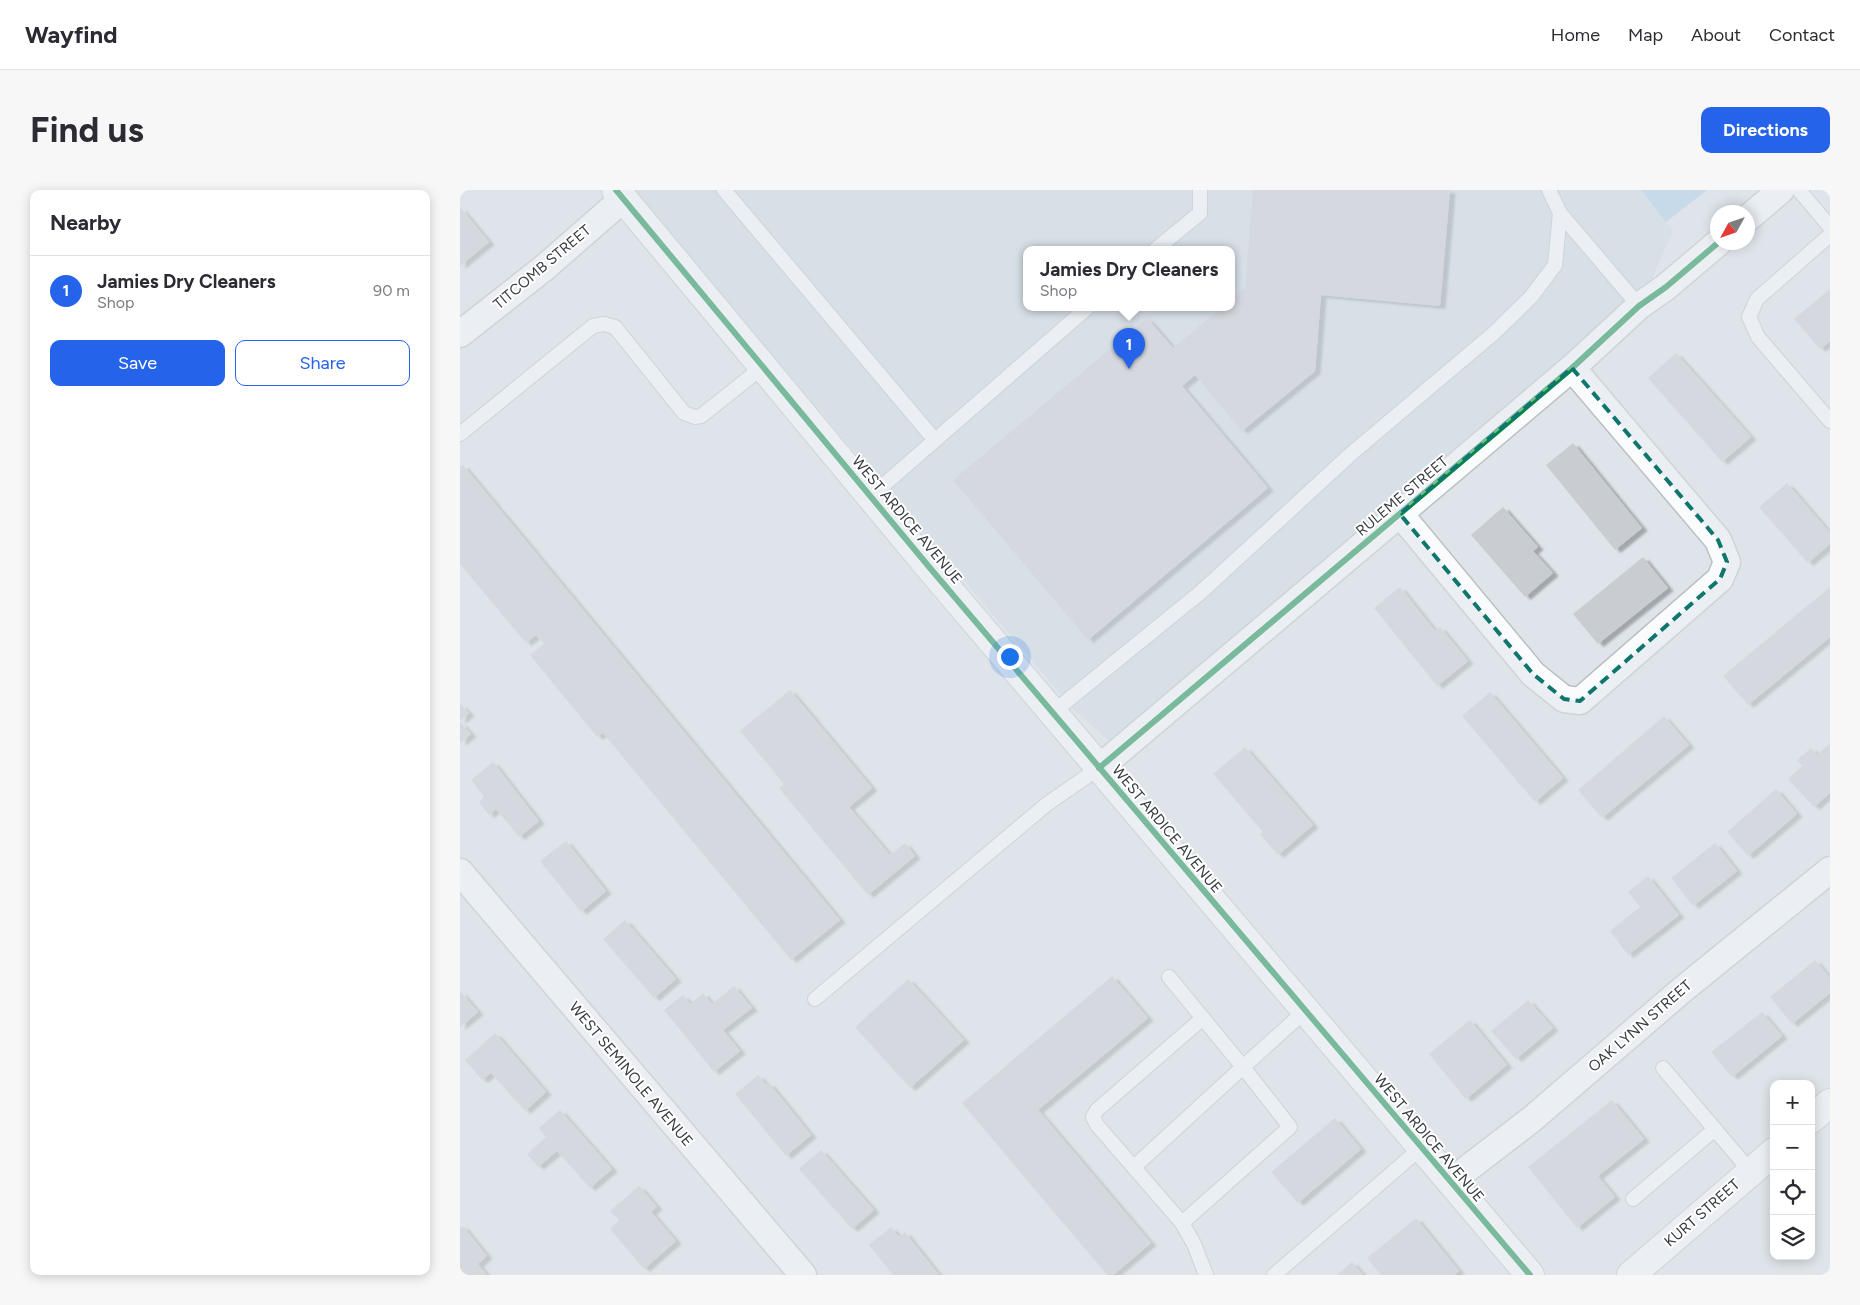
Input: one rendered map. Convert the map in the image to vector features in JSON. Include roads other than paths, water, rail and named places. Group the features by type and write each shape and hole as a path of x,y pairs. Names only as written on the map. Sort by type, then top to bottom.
{"street":[{"path":"1755,212 1781,190"},
{"name":"TITCOMB STREET","path":"460,334 544,268 619,194"},
{"name":"WEST ARDICE AVENUE","path":"619,194 1052,713 1530,1275"},
{"name":"RULEME STREET","path":"1099,768 1572,368 1639,306 1666,287 1710,250"},
{"path":"1400,514 1533,674 1564,700 1580,701 1720,579 1727,562 1718,540 1572,368"},
{"name":"OAK LYNN STREET","path":"1450,1182 1532,1119 1682,990 1830,870"},
{"name":"WEST SEMINOLE AVENUE","path":"460,872 803,1275"},
{"path":"1815,1116 1830,1103"},
{"name":"KURT STREET","path":"1631,1275 1770,1155"}],"lane":[{"path":"724,190 934,439"},
{"path":"1160,246 1200,213 1200,190"},
{"path":"1548,190 1560,213 1639,306"},
{"path":"1799,190 1830,227"},
{"path":"1052,713 1201,592 1352,453 1494,333 1531,297 1555,265 1560,213"},
{"path":"1830,235 1757,299 1749,317 1758,338 1830,420"},
{"path":"871,496 934,439 1083,311"},
{"path":"460,434 593,326 604,324 614,327 684,413 695,417 702,416 764,366"},
{"path":"814,999 1040,810 1099,768"},
{"path":"1169,977 1290,1127 1182,1223"},
{"path":"1134,1167 1305,1011"},
{"path":"1203,1018 1097,1110 1094,1118 1097,1125 1182,1223 1194,1244 1206,1275"},
{"path":"1663,1068 1751,1172"},
{"path":"1633,1199 1715,1129"},
{"path":"1274,1275 1421,1148"}],"place":[{"name":"Jamies Dry Cleaners","path":"1129,369"}]}
